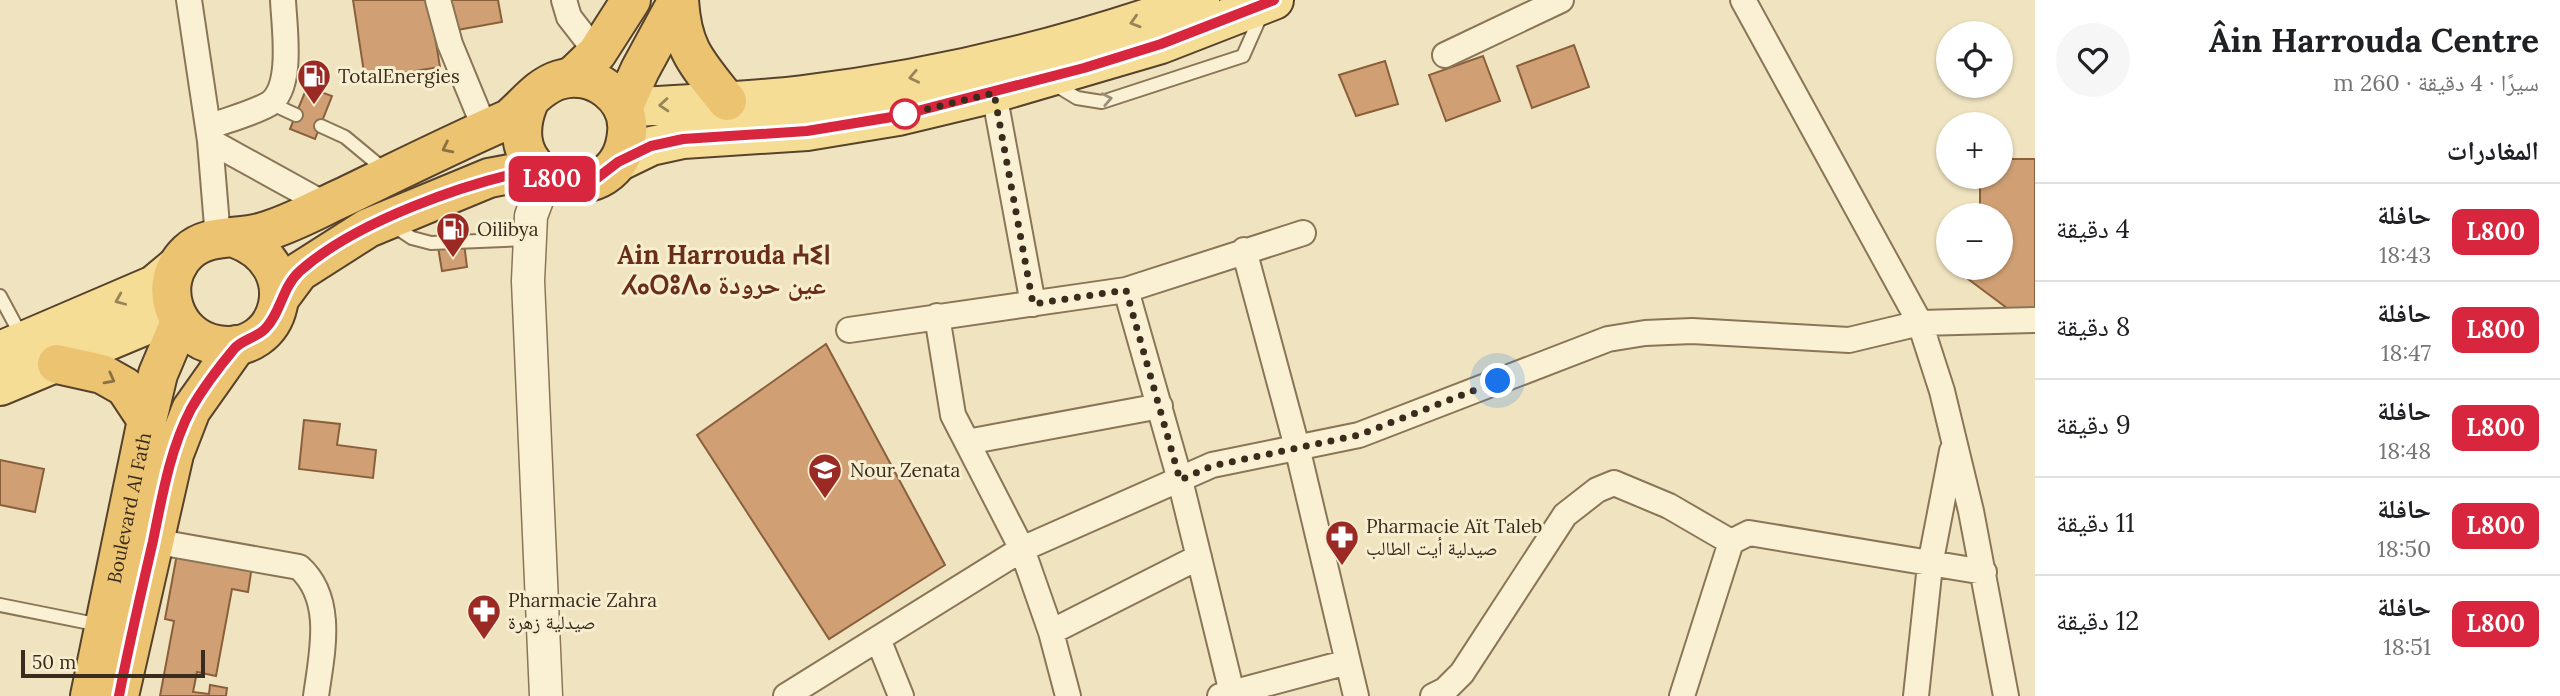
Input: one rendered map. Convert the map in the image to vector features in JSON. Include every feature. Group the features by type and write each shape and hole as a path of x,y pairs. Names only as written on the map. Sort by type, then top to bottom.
{"highway":[{"path":"226,238 264,254 276,275 279,299 275,315 265,329 252,339 237,345 205,343 177,318 171,297 178,265 188,252 202,243 226,238 277,228 509,119 547,85 585,65 631,0"},
{"path":"624,108 639,70 678,0"},
{"path":"678,0 684,40 695,61 727,101"},
{"path":"279,299 299,272 324,254 387,220 489,178 541,173 569,184 592,182 618,162 626,145 628,127 624,108 585,65"},
{"path":"528,104 522,121 521,138 526,155 541,173"},
{"name":"Boulevard Al Fath","path":"119,696 118,629 147,420 158,373 177,318"},
{"name":"Boulevard Al Fath","path":"90,696 153,541 174,454 191,410 237,345"},
{"path":"57,365 102,374 125,387 147,420"}],"main road":[{"path":"624,108 803,95 885,83 1083,38 1200,0"},
{"path":"618,162 651,146 683,139 807,131 898,116 994,93 1161,44 1270,2"},
{"path":"12,345 153,285 178,265"},
{"path":"0,386 177,318"}],"street":[{"path":"189,0 226,238"},
{"path":"209,134 270,103 282,85 285,65 283,0"},
{"path":"439,0 450,44 485,129"},
{"path":"564,0 585,65"},
{"path":"1445,55 1560,0"},
{"path":"1743,0 1920,323 1942,391 1954,441 1984,572 2007,696"},
{"path":"994,93 1033,304"},
{"path":"209,134 326,205"},
{"path":"541,173 531,216 528,281 546,696"},
{"path":"849,330 1126,290 1303,233"},
{"path":"1244,250 1297,447 1356,696"},
{"path":"1126,290 1180,480 1199,557 1226,694 1348,662"},
{"path":"937,316 953,415 1023,549 1051,632 1068,696"},
{"path":"786,696 1023,549 1212,466 1359,435 1608,339 1645,333 1692,331 1849,340 1920,323 2035,320"},
{"path":"967,442 1160,406"},
{"path":"1916,696 1930,565 1954,441"},
{"path":"1443,694 1462,673 1565,515 1597,490 1614,483 1669,506 1731,542"},
{"path":"1682,696 1731,542 1749,533 1984,572"},
{"path":"153,541 299,567 312,579 321,602 323,648 316,696"},
{"path":"1051,632 1199,557"},
{"path":"878,639 901,696"}],"lane":[{"path":"270,103 296,115"},
{"path":"321,125 345,137 391,174"},
{"path":"387,220 412,238 431,243 529,239"},
{"path":"0,296 12,345"},
{"path":"0,605 118,629"}],"building":[{"path":"353,0 429,0 440,67 365,79"},
{"path":"451,0 498,0 502,22 457,30"},
{"path":"1574,45 1589,87 1532,108 1517,66"},
{"path":"1483,56 1500,101 1446,121 1429,75"},
{"path":"1385,61 1398,104 1356,116 1339,75"},
{"name":"TotalEnergies","path":"307,87 332,96 315,139 290,129"},
{"path":"2013,159 2035,159 2035,313 2015,314 1969,280 2013,280 2013,203 1980,203 1980,189 2013,189"},
{"name":"Oilibya","path":"464,243 467,267 442,271 438,247"},
{"name":"Nour Zenata","path":"826,344 945,565 829,639 697,435"},
{"path":"304,420 340,424 337,445 376,450 373,478 299,469"},
{"path":"0,460 44,469 35,512 0,505"},
{"path":"177,554 252,566 248,592 232,589 216,676 197,672 193,692 209,694 210,685 227,688 226,696 160,696 174,621 165,619"}],"bus line":[{"name":"L800","path":"119,696 162,495 191,410 237,345 252,339 265,329 275,315 279,299 299,272 324,254 368,229 489,178 536,169 561,183 577,185 592,182 607,174 618,162 651,146 683,139 807,131 898,116 1084,68 1161,44 1274,0"}],"place":[{"name":"TotalEnergies","path":"314,106"},
{"name":"Oilibya","path":"453,259"},
{"name":"Nour Zenata","path":"825,500"},
{"name":"Pharmacie Aït Taleb صيدلية أيت الطالب","path":"1342,567"},
{"name":"Pharmacie Zahra صيدلية زهرة","path":"484,641"}],"district":[{"name":"Ain Harrouda ⵄⵉⵏ ⵃⴰⵔⵓⴷⴰ عين حرودة","path":"724,269"}],"route":[{"path":"905,114 898,116 994,93 1033,304 1126,290 1180,480 1212,466 1359,435 1498,381"}]}
